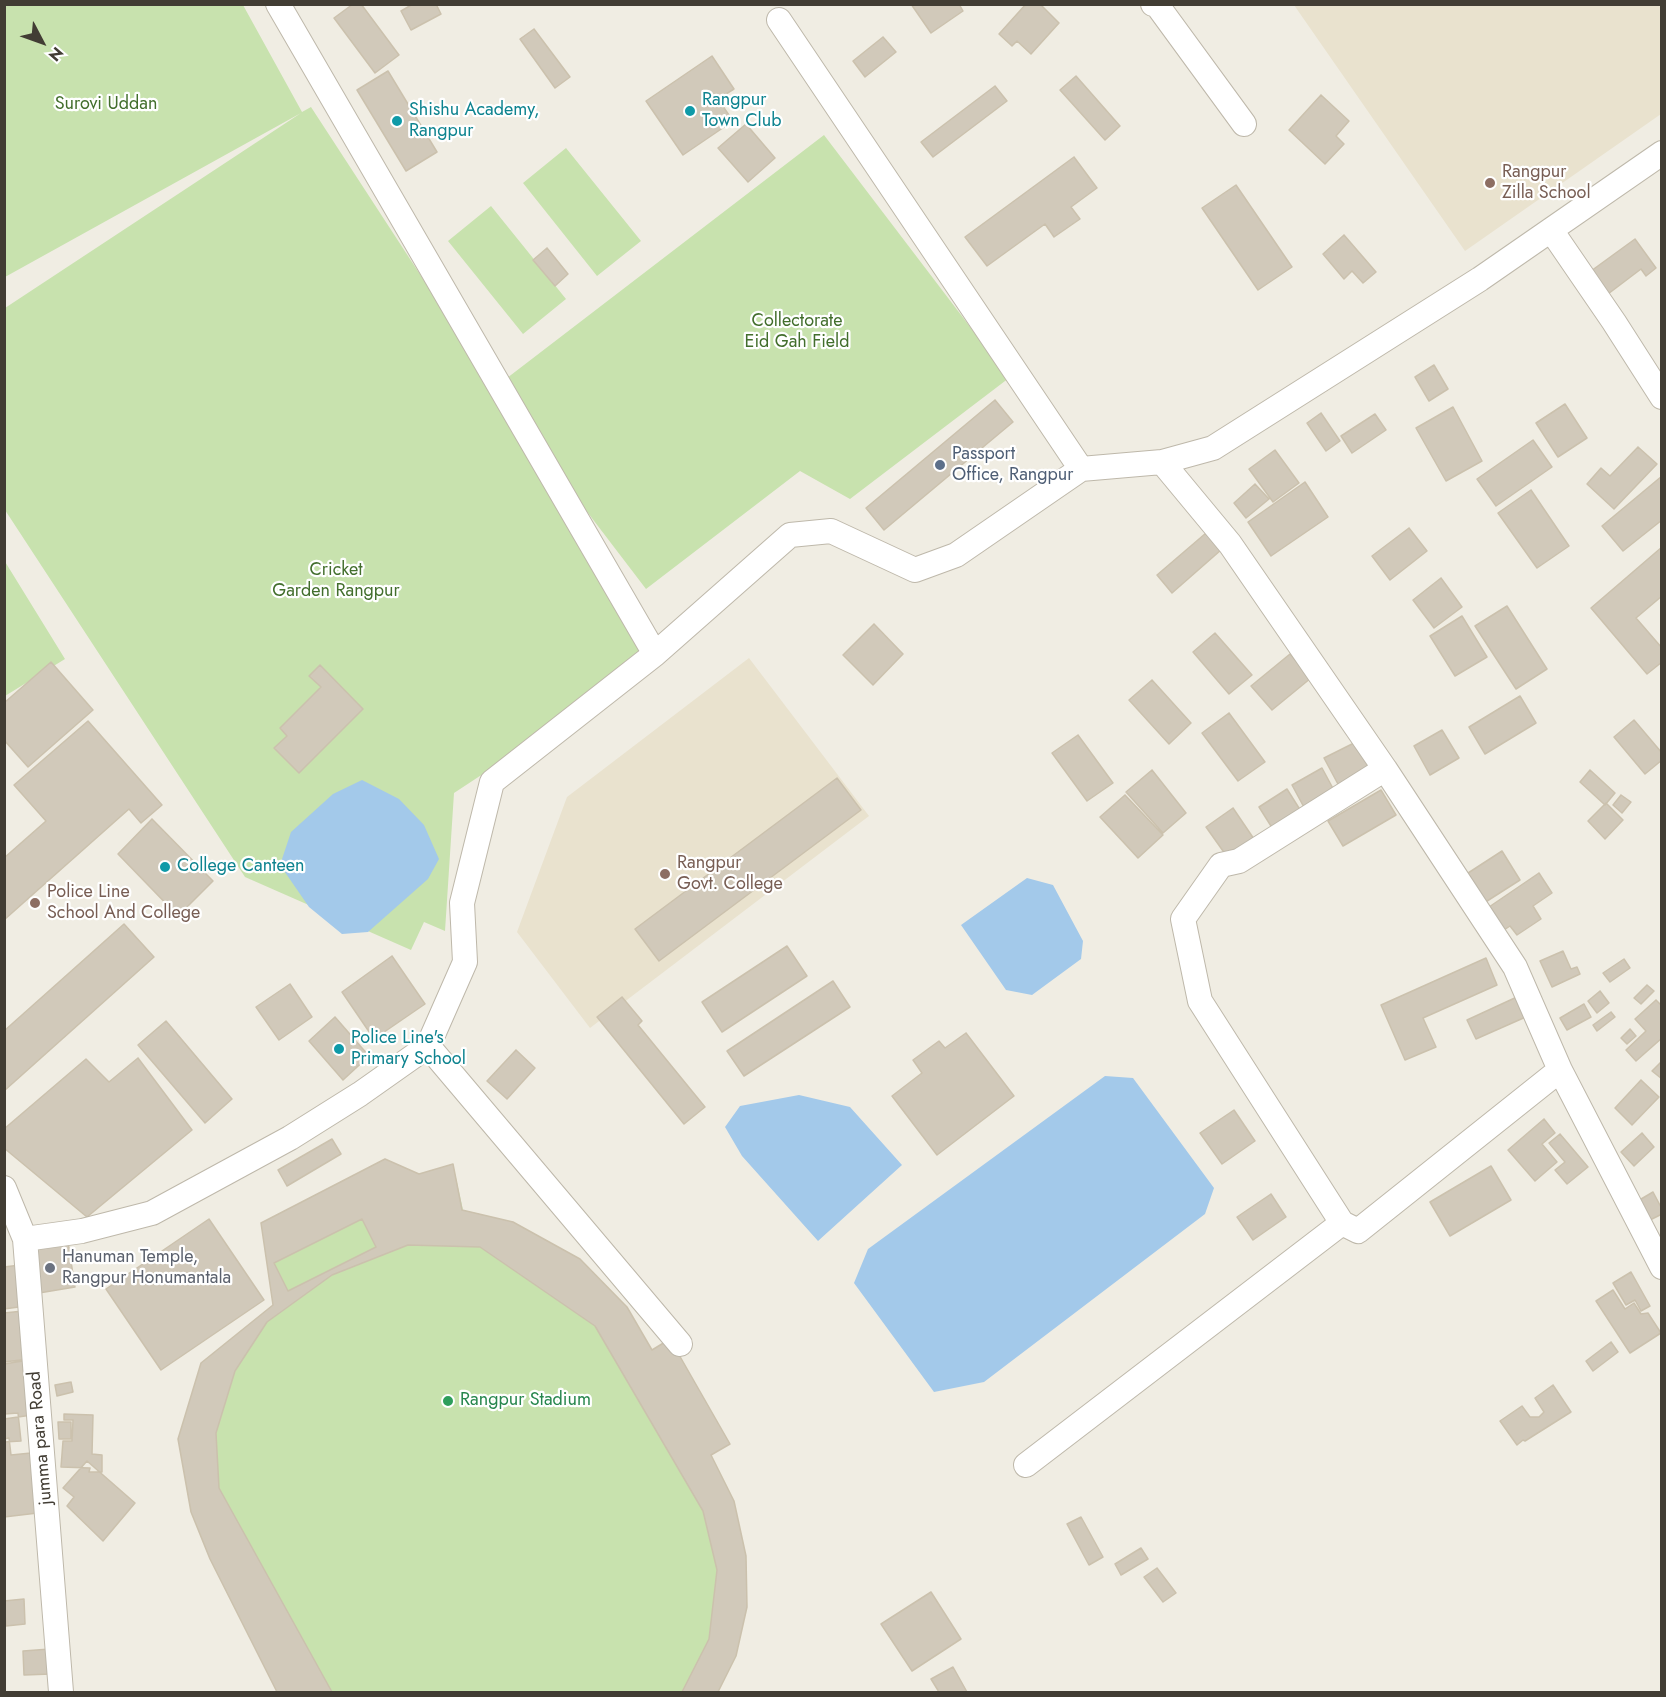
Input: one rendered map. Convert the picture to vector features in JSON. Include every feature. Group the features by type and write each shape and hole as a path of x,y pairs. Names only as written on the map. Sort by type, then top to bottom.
{"street":[{"path":"278,4 654,654"},
{"path":"1152,4 1157,5 1244,124"},
{"path":"779,20 1081,468"},
{"path":"25,1239 82,1231 152,1213 290,1138 360,1094 428,1046 465,962 462,903 492,782 654,654 790,535 831,531 915,570 956,555 1081,468 1162,462 1213,448 1480,279 1662,153"},
{"path":"1551,230 1662,397"},
{"path":"1162,462 1230,544 1385,769 1515,967 1560,1070 1662,1267"},
{"path":"1385,769 1239,861 1221,865 1184,919 1200,1001 1342,1223 1358,1231 1560,1070"},
{"path":"428,1046 680,1344"},
{"name":"jumma para Road","path":"4,1188 25,1239 61,1692"},
{"path":"1026,1465 1342,1223"}],"shaded area":[{"name":"Rangpur Zilla School","path":"1294,5 1661,5 1661,114 1465,251"},
{"name":"Rangpur Govt. College","path":"749,658 869,816 590,1028 517,932 567,797"}],"green space":[{"name":"Cricket Garden Rangpur","path":"5,5 243,5 302,112 311,107 494,388 824,135 1009,378 850,499 800,471 646,589 514,416 667,653 454,793 445,931 424,922 411,950 245,877 5,510 5,308 301,113 5,277"},
{"path":"566,148 641,241 597,276 523,183"},
{"path":"491,206 566,299 523,334 448,241"},
{"path":"4,560 65,659 5,696 4,696"},
{"name":"Rangpur Stadium","path":"385,1159 419,1174 453,1164 463,1210 513,1222 580,1259 627,1307 652,1350 670,1339 730,1444 711,1455 734,1501 736,1656 718,1692 277,1692 210,1559 191,1512 178,1439 201,1363 273,1305 261,1223"}],"water":[{"path":"362,780 399,799 424,825 439,859 428,879 368,932 342,934 309,907 280,865 291,832 333,794"},
{"path":"1027,878 1053,885 1083,941 1081,959 1032,995 1006,990 961,925"},
{"path":"1105,1076 1133,1078 1214,1188 1205,1214 984,1382 934,1392 854,1283 868,1249"},
{"path":"799,1095 850,1107 902,1165 818,1241 742,1156 725,1127 740,1106"}],"building":[{"path":"353,4 361,4 399,55 375,73 334,18"},
{"path":"413,4 436,4 441,14 411,30 401,11"},
{"path":"911,4 959,4 963,11 931,33"},
{"path":"1026,4 1040,4 1059,23 1031,54 1017,41 1012,46 999,34"},
{"path":"534,29 570,77 555,88 520,39"},
{"path":"883,37 896,52 865,77 853,61"},
{"name":"Rangpur Town Club","path":"712,56 734,89 718,99 733,121 683,155 646,101"},
{"name":"Shishu Academy, Rangpur","path":"388,71 437,152 406,171 357,90"},
{"path":"1076,76 1120,126 1105,140 1060,90"},
{"path":"995,86 1007,101 933,157 921,142"},
{"path":"1321,95 1349,121 1336,136 1344,144 1325,164 1289,130"},
{"path":"746,124 775,158 748,182 718,148"},
{"path":"1074,157 1097,188 1071,207 1080,219 1054,237 1045,224 987,266 965,237"},
{"path":"1236,185 1292,267 1258,290 1202,208"},
{"path":"1344,235 1376,272 1363,283 1352,271 1344,279 1323,254"},
{"path":"1635,239 1656,268 1646,276 1641,269 1608,294 1591,271"},
{"path":"547,248 568,274 555,286 533,260"},
{"path":"1434,365 1448,389 1429,401 1415,377"},
{"name":"Passport Office, Rangpur","path":"995,400 1013,422 884,530 866,508"},
{"path":"1565,404 1587,438 1558,457 1536,423"},
{"path":"1453,407 1482,461 1446,481 1416,428"},
{"path":"1321,413 1340,441 1326,451 1307,423"},
{"path":"1375,414 1386,430 1352,453 1341,436"},
{"path":"1533,440 1552,467 1496,506 1477,479"},
{"path":"1638,447 1657,464 1614,509 1587,484 1601,468 1610,476"},
{"path":"1275,450 1299,483 1273,502 1249,469"},
{"path":"1662,476 1662,520 1623,551 1602,526"},
{"path":"1305,482 1328,517 1271,556 1248,522"},
{"path":"1255,484 1269,499 1246,518 1234,503"},
{"path":"1531,490 1569,546 1537,568 1498,513"},
{"path":"1409,528 1427,551 1390,580 1372,556"},
{"path":"1206,533 1221,550 1172,593 1157,575"},
{"path":"1662,547 1662,596 1636,618 1662,648 1662,662 1647,674 1591,608"},
{"path":"1441,578 1462,607 1434,628 1413,600"},
{"path":"1507,606 1547,669 1516,689 1475,626"},
{"path":"1462,616 1487,657 1455,676 1430,636"},
{"path":"874,624 903,654 873,685 843,655"},
{"path":"1215,633 1252,675 1229,694 1193,652"},
{"path":"1290,654 1311,678 1272,710 1251,686"},
{"path":"51,662 93,710 28,767 4,740 4,703"},
{"path":"320,665 363,709 299,773 274,748 287,736 280,728 321,687 309,676"},
{"path":"1152,680 1191,723 1169,744 1129,700"},
{"path":"1520,696 1536,723 1485,754 1469,727"},
{"path":"1229,713 1265,762 1238,781 1202,733"},
{"path":"1634,720 1662,753 1662,760 1645,774 1614,737"},
{"path":"88,721 162,805 141,823 129,809 4,920 4,858 46,821 14,785"},
{"path":"1442,730 1459,758 1430,775 1414,746"},
{"path":"1078,735 1113,783 1087,801 1052,753"},
{"path":"1358,741 1372,769 1339,786 1324,758"},
{"path":"1322,768 1336,794 1306,811 1292,785"},
{"path":"1152,770 1186,813 1163,833 1126,792"},
{"path":"1590,770 1615,793 1605,805 1580,782"},
{"path":"837,778 861,810 659,961 635,929"},
{"path":"1287,789 1304,816 1276,834 1259,807"},
{"path":"1381,790 1396,815 1343,846 1328,821"},
{"path":"1125,795 1163,835 1138,858 1100,817"},
{"path":"1621,795 1631,802 1622,813 1613,805"},
{"path":"1606,803 1623,820 1605,839 1588,821"},
{"path":"1233,808 1254,839 1228,858 1206,827"},
{"name":"College Canteen","path":"152,819 213,881 178,916 118,854"},
{"path":"1502,851 1520,880 1484,903 1465,875"},
{"path":"1539,873 1552,893 1533,906 1541,919 1517,935 1510,926 1504,930 1489,907"},
{"path":"124,924 154,957 4,1091 4,1031"},
{"path":"787,946 807,976 722,1032 702,1002"},
{"path":"1563,951 1571,969 1577,967 1580,974 1552,987 1540,961"},
{"path":"392,956 425,1004 374,1039 342,992"},
{"path":"1486,958 1497,985 1423,1018 1436,1047 1405,1060 1381,1005"},
{"path":"1624,959 1630,968 1610,982 1603,973"},
{"path":"833,981 850,1007 744,1076 727,1051"},
{"path":"290,984 312,1017 279,1040 256,1007"},
{"path":"1647,985 1654,991 1641,1004 1634,998"},
{"path":"1600,991 1609,1003 1597,1013 1588,1001"},
{"path":"1519,996 1528,1016 1476,1039 1467,1020"},
{"path":"622,997 642,1021 638,1025 705,1107 684,1124 597,1017"},
{"path":"1656,1000 1662,1006 1662,1038 1636,1061 1626,1050 1646,1031 1635,1019"},
{"path":"1584,1004 1591,1017 1567,1030 1560,1018"},
{"path":"1611,1012 1615,1017 1597,1031 1593,1025"},
{"name":"Police Line's Primary School","path":"335,1017 369,1056 343,1080 309,1041"},
{"path":"166,1021 232,1099 205,1123 138,1045"},
{"path":"1630,1029 1636,1036 1627,1044 1621,1038"},
{"path":"966,1033 1014,1096 937,1155 892,1096 922,1073 913,1060 939,1041 945,1048"},
{"path":"516,1050 535,1068 507,1099 487,1081"},
{"path":"138,1058 192,1130 87,1217 4,1148 4,1129 86,1059 109,1082"},
{"path":"1662,1061 1662,1079 1652,1071"},
{"path":"1641,1080 1659,1097 1632,1125 1615,1108"},
{"path":"1234,1110 1255,1141 1222,1164 1200,1133"},
{"path":"1544,1119 1555,1133 1542,1144 1557,1162 1535,1181 1508,1150"},
{"path":"1642,1133 1654,1147 1634,1166 1621,1152"},
{"path":"1560,1134 1588,1167 1567,1184 1555,1170 1565,1162 1549,1143"},
{"path":"332,1139 341,1154 287,1186 278,1170"},
{"path":"385,1159 419,1174 453,1164 462,1210 513,1222 580,1259 627,1307 652,1350 670,1339 730,1444 711,1455 734,1501 746,1556 747,1607 736,1656 718,1692 682,1692 709,1639 717,1570 703,1511 595,1326 480,1247 408,1245 332,1275 267,1322 235,1371 216,1433 219,1488 332,1692 277,1692 210,1559 191,1512 178,1439 201,1363 273,1305 261,1223"},
{"path":"1491,1166 1511,1200 1450,1236 1430,1202"},
{"path":"1653,1192 1662,1209 1662,1214 1646,1222 1636,1202"},
{"path":"1271,1194 1286,1217 1253,1240 1237,1217"},
{"path":"209,1219 264,1300 161,1370 106,1289"},
{"path":"362,1219 376,1247 288,1291 274,1263"},
{"name":"Hanuman Temple, Rangpur Honumantala","path":"68,1242 75,1287 33,1294 26,1249"},
{"path":"20,1265 26,1306 4,1309 4,1267"},
{"path":"1631,1272 1650,1306 1641,1311 1635,1300 1626,1305 1613,1283"},
{"path":"1613,1290 1625,1309 1634,1303 1641,1314 1648,1313 1661,1333 1630,1353 1596,1301"},
{"path":"23,1311 29,1359 4,1362 4,1313"},
{"path":"1611,1342 1618,1352 1593,1371 1586,1361"},
{"path":"29,1360 32,1415 4,1419 4,1364"},
{"path":"71,1382 73,1392 57,1396 55,1385"},
{"path":"1553,1385 1571,1412 1517,1445 1500,1421 1522,1406 1530,1417 1539,1417 1544,1412 1535,1398"},
{"path":"18,1413 21,1441 4,1442 4,1414"},
{"path":"64,1414 93,1415 92,1454 102,1455 102,1472 89,1472 90,1468 61,1467 63,1441 72,1441 73,1420 64,1420"},
{"path":"58,1422 71,1422 71,1439 59,1439"},
{"path":"9,1438 11,1455 41,1452 46,1512 4,1517 4,1439"},
{"path":"87,1461 135,1503 103,1541 67,1506 74,1497 63,1488"},
{"path":"1081,1517 1103,1557 1089,1565 1067,1524"},
{"path":"1141,1548 1148,1559 1121,1575 1115,1564"},
{"path":"1157,1568 1176,1593 1163,1602 1144,1577"},
{"path":"931,1592 961,1639 912,1671 881,1624"},
{"path":"24,1599 25,1624 6,1626 4,1601"},
{"path":"50,1649 51,1674 24,1675 23,1651"},
{"path":"953,1667 967,1692 939,1692 931,1679"}],"place":[{"name":"Rangpur Town Club","path":"690,111"},
{"name":"Shishu Academy, Rangpur","path":"397,121"},
{"name":"Rangpur Zilla School","path":"1490,183"},
{"name":"Passport Office, Rangpur","path":"940,465"},
{"name":"College Canteen","path":"165,867"},
{"name":"Rangpur Govt. College","path":"665,874"},
{"name":"Police Line School And College","path":"35,903"},
{"name":"Police Line's Primary School","path":"339,1049"},
{"name":"Hanuman Temple, Rangpur Honumantala","path":"50,1268"},
{"name":"Rangpur Stadium","path":"448,1401"}],"park label":[{"name":"Surovi Uddan","path":"106,105"},
{"name":"Collectorate Eid Gah Field","path":"797,332"}]}
